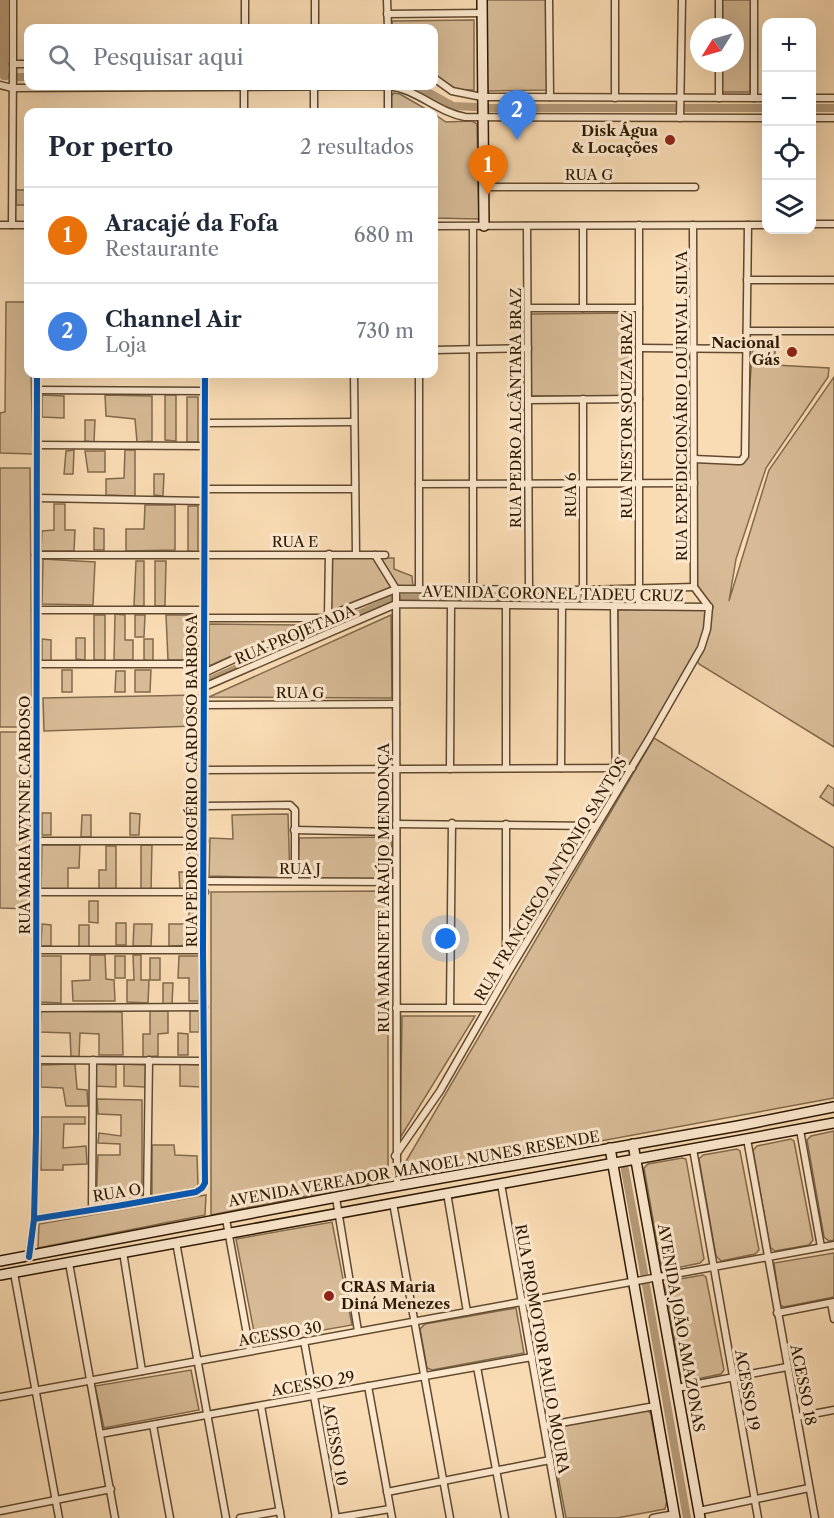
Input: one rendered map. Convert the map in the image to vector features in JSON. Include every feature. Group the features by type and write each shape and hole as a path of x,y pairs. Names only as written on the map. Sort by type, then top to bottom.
{"street":[{"path":"12,225 13,0"},
{"path":"245,0 245,24"},
{"path":"315,0 315,24"},
{"path":"387,0 388,24"},
{"path":"482,0 484,226"},
{"path":"549,0 550,97"},
{"path":"615,0 615,98"},
{"path":"680,118 682,0"},
{"path":"719,0 719,18"},
{"path":"754,0 754,98"},
{"path":"387,14 483,14"},
{"path":"13,64 24,64"},
{"path":"719,72 719,98"},
{"path":"438,81 452,91 482,97 762,98"},
{"path":"0,85 24,88"},
{"path":"244,90 244,108"},
{"path":"314,90 314,108"},
{"path":"388,90 388,108"},
{"path":"407,90 455,115 762,118"},
{"path":"816,98 834,98"},
{"path":"816,118 834,118"},
{"name":"RUA G","path":"483,187 695,187"},
{"path":"816,224 834,224"},
{"path":"0,225 24,225"},
{"name":"RUA NESTOR SOUZA BRAZ","path":"639,225 639,606"},
{"name":"RUA EXPEDICIONÁRIO LOURIVAL SILVA","path":"693,225 694,587"},
{"path":"694,459 738,461 745,456 748,225"},
{"path":"438,226 762,225"},
{"path":"473,226 473,589"},
{"name":"RUA PEDRO ALCÂNTARA BRAZ","path":"527,226 529,590"},
{"path":"583,226 583,309"},
{"path":"747,280 834,280"},
{"path":"528,309 639,308"},
{"path":"747,331 834,332"},
{"path":"438,350 528,348"},
{"path":"639,348 747,349"},
{"name":"RUA MARIA WYNNE CARDOSO","path":"29,1257 34,1219 36,1060 37,378"},
{"name":"RUA PEDRO ROGÉRIO CARDOSO BARBOSA","path":"202,1188 205,1183 203,806 205,378"},
{"path":"354,378 356,554"},
{"path":"418,378 419,589"},
{"path":"37,390 205,392"},
{"name":"RUA 6","path":"583,399 583,590"},
{"path":"528,400 639,399"},
{"path":"205,423 354,422"},
{"path":"38,445 204,446"},
{"path":"419,484 694,483"},
{"path":"205,489 354,489"},
{"path":"37,498 204,501"},
{"path":"204,618 326,617 328,554"},
{"name":"RUA E","path":"36,555 385,555"},
{"path":"375,555 396,589"},
{"path":"694,587 709,607"},
{"name":"AVENIDA CORONEL TADEU CRUZ","path":"396,589 583,590 694,587"},
{"name":"RUA PROJETADA","path":"204,673 326,617 396,589"},
{"name":"RUA MARINETE ARAÚJO MENDONÇA","path":"396,589 395,1156 397,1186"},
{"path":"488,589 489,605"},
{"name":"AVENIDA CORONEL TADEU CRUZ","path":"396,604 709,607"},
{"name":"RUA PROJETADA","path":"204,687 396,604"},
{"path":"450,769 452,605"},
{"path":"506,605 506,768"},
{"path":"561,768 562,605"},
{"path":"614,606 616,792"},
{"name":"RUA FRANCISCO ANTÔNIO SANTOS","path":"395,1156 440,1091 701,648 707,629 709,607"},
{"path":"36,610 204,610"},
{"path":"38,664 204,664"},
{"name":"RUA G","path":"204,705 396,704"},
{"path":"204,770 632,768"},
{"path":"203,806 290,805 295,810 295,881"},
{"path":"396,824 596,826"},
{"path":"450,1007 452,824"},
{"path":"506,824 506,976"},
{"path":"294,830 396,832"},
{"path":"37,841 204,841"},
{"name":"RUA J","path":"204,881 396,882"},
{"path":"37,892 205,892"},
{"path":"36,950 203,950"},
{"path":"36,1008 204,1007"},
{"path":"396,1008 487,1008"},
{"path":"36,1060 204,1061"},
{"path":"92,1209 93,1060"},
{"path":"147,1201 149,1060"},
{"name":"AVENIDA VEREADOR MANOEL NUNES RESENDE","path":"0,1261 834,1107"},
{"name":"AVENIDA VEREADOR MANOEL NUNES RESENDE","path":"0,1275 834,1123"},
{"path":"800,1130 821,1247"},
{"path":"747,1139 767,1257"},
{"name":"AVENIDA JOÃO AMAZONAS","path":"633,1144 699,1515"},
{"path":"610,1148 675,1516 653,1518"},
{"name":"ACESSO 19","path":"693,1149 758,1518"},
{"name":"RUA PROMOTOR PAULO MOURA","path":"501,1184 560,1518"},
{"path":"397,1186 397,1202 415,1321 450,1518"},
{"name":"RUA O","path":"34,1219 196,1192 202,1188"},
{"path":"447,1193 467,1312"},
{"path":"336,1198 358,1331"},
{"path":"226,1219 250,1351"},
{"path":"176,1242 226,1518"},
{"name":"ACESSO 30","path":"0,1396 834,1245"},
{"path":"123,1251 142,1371"},
{"name":"ACESSO 18","path":"767,1257 814,1518"},
{"path":"69,1263 115,1518"},
{"path":"14,1273 59,1518"},
{"path":"777,1313 833,1303 834,1320"},
{"name":"ACESSO 10","path":"304,1341 336,1518"},
{"name":"ACESSO 29","path":"100,1434 532,1357"},
{"path":"477,1367 505,1518"},
{"path":"677,1388 787,1367"},
{"path":"368,1386 392,1518"},
{"path":"240,1518 280,1514 261,1406"},
{"path":"544,1426 655,1406"},
{"path":"797,1417 834,1410"},
{"path":"153,1425 170,1518"},
{"path":"387,1492 550,1460"},
{"path":"699,1515 809,1488"},
{"path":"0,1510 111,1489"},
{"path":"336,1518 390,1509"}],"shaded area":[{"path":"487,0 547,0 547,90 487,91"},
{"path":"722,0 751,0 750,92 722,92 722,72 744,72 744,18 722,18"},
{"path":"474,20 474,90 458,90 438,78 438,24 392,24 392,21"},
{"path":"394,93 400,94 424,108 390,108 390,97"},
{"path":"438,117 446,122 472,121 477,124 479,219 438,218"},
{"path":"16,190 24,190 24,205 16,205"},
{"path":"6,302 24,302 24,378 31,378 33,454 0,453 0,413 5,412"},
{"path":"634,313 635,396 531,396 531,314"},
{"path":"775,338 775,365 829,368 828,377 766,468 736,559 729,601 769,470 834,377 834,747 699,664 696,658 632,768 616,768 618,610 709,607 694,587 694,459 738,461 745,456 753,340"},
{"path":"42,395 64,396 64,418 42,417"},
{"path":"105,395 152,396 152,441 137,442 135,419 106,416"},
{"path":"165,395 176,395 176,441 165,440"},
{"path":"187,397 198,397 198,442 187,442"},
{"path":"85,420 95,420 94,442 85,441"},
{"path":"74,450 73,474 64,474 66,451"},
{"path":"125,450 135,450 135,496 106,495 106,479 124,478"},
{"path":"85,451 105,451 105,472 88,472"},
{"path":"0,468 30,468 32,727 0,727"},
{"path":"154,474 164,474 163,496 154,495"},
{"path":"54,504 65,504 65,530 75,530 74,551 41,551 42,531 54,530"},
{"path":"145,505 175,505 175,550 126,551 126,529 144,529"},
{"path":"188,506 198,506 198,552 188,551"},
{"path":"94,528 104,529 104,550 94,550"},
{"path":"331,558 394,558 394,569 412,576 413,586 395,586 331,611"},
{"path":"43,559 95,562 93,605 42,604"},
{"path":"136,561 144,561 144,606 134,606"},
{"path":"155,561 166,561 165,606 155,606"},
{"path":"115,614 125,615 125,640 133,640 133,660 114,660"},
{"path":"94,615 105,615 105,660 94,660"},
{"path":"135,615 145,615 144,637 135,637"},
{"path":"166,615 199,615 199,660 168,660"},
{"path":"391,615 392,698 209,697"},
{"path":"209,624 300,625 301,625 209,666"},
{"path":"76,638 85,638 85,660 76,659"},
{"path":"42,639 51,640 51,661 42,661"},
{"path":"144,639 153,639 153,661 144,660"},
{"path":"62,670 72,670 72,692 62,692"},
{"path":"135,670 151,670 150,692 135,692"},
{"path":"116,671 125,671 125,692 115,692"},
{"path":"198,695 195,726 44,731 43,698"},
{"path":"0,732 31,732 29,909 0,908"},
{"path":"654,738 834,848 834,1098 405,1177 405,1163"},
{"path":"828,785 834,789 834,806 820,797"},
{"path":"188,812 198,812 198,834 188,834"},
{"path":"42,813 51,813 51,835 42,835"},
{"path":"130,813 140,814 139,835 130,835"},
{"path":"288,814 290,878 209,876 210,838 233,839 232,815"},
{"path":"82,815 91,815 91,837 81,837"},
{"path":"392,837 391,881 298,877 299,838"},
{"path":"189,844 200,845 199,890 180,890 179,872 189,872"},
{"path":"42,845 80,845 79,868 68,868 68,891 41,890"},
{"path":"141,845 152,845 151,891 141,891"},
{"path":"106,846 116,846 116,891 99,890 99,870 106,870"},
{"path":"388,891 388,1180 211,1215 211,892"},
{"path":"189,900 199,900 199,945 169,946 169,924 189,924"},
{"path":"89,901 98,901 98,923 89,922"},
{"path":"116,923 126,923 126,945 116,945"},
{"path":"42,924 51,925 51,946 41,946"},
{"path":"134,924 152,924 151,946 133,946"},
{"path":"79,925 89,925 89,947 79,947"},
{"path":"90,955 105,955 106,979 114,980 115,1001 73,1001 72,981 90,980"},
{"path":"133,955 141,955 141,980 149,980 148,1003 127,1002 127,980 134,980"},
{"path":"40,956 61,956 61,1003 40,1002"},
{"path":"115,956 125,956 125,978 115,978"},
{"path":"179,956 201,956 199,1001 189,1001 189,978 178,978"},
{"path":"150,958 160,958 160,980 150,980"},
{"path":"163,983 173,983 172,1004 163,1004"},
{"path":"41,1011 122,1012 123,1055 99,1055 99,1034 80,1033 79,1057 71,1056 70,1033 40,1032"},
{"path":"150,1011 168,1011 168,1033 158,1034 158,1056 143,1057 143,1034 150,1034"},
{"path":"190,1011 199,1011 199,1032 190,1032"},
{"path":"402,1016 475,1016 400,1138"},
{"path":"178,1033 188,1034 188,1055 178,1055"},
{"path":"75,1064 77,1089 87,1090 88,1106 66,1106 63,1088 41,1087 41,1065"},
{"path":"94,1064 116,1065 116,1087 94,1086"},
{"path":"124,1064 146,1065 145,1087 124,1086"},
{"path":"180,1064 202,1065 202,1087 180,1086"},
{"path":"97,1099 142,1100 142,1198 96,1205 98,1155 120,1155 120,1144 98,1143 99,1133 121,1136 121,1115 98,1114"},
{"path":"41,1117 85,1117 85,1124 64,1124 63,1148 86,1146 87,1164 63,1165 63,1170 41,1170"},
{"path":"834,1131 834,1240 829,1241 824,1237 807,1140 811,1136"},
{"path":"791,1139 794,1141 813,1240 809,1245 775,1251 770,1247 753,1150 757,1146"},
{"path":"152,1145 174,1145 175,1155 197,1156 198,1187 152,1197"},
{"path":"737,1149 740,1151 759,1250 755,1254 721,1261 716,1256 699,1159 703,1155"},
{"path":"686,1159 704,1259 700,1263 667,1270 661,1265 644,1168 648,1164"},
{"path":"206,1195 205,1215 38,1248 39,1224"},
{"path":"332,1222 352,1325 256,1342 236,1239"},
{"path":"834,1253 834,1297 784,1307 780,1305 774,1263"},
{"path":"703,1275 706,1277 724,1370 721,1374 687,1381 681,1376 665,1285 668,1281"},
{"path":"516,1308 524,1353 432,1370 427,1368 420,1329 425,1324"},
{"path":"191,1370 199,1410 104,1428 95,1386"},
{"path":"646,1411 651,1415 667,1501 665,1509 617,1518 566,1518 550,1433 556,1427"}],"waterway":[{"path":"4,0 4,76 6,76"},
{"path":"16,77 24,77"},
{"path":"424,90 453,106 476,107"},
{"path":"489,108 674,108"},
{"path":"686,108 762,108"},
{"path":"816,108 834,108"},
{"path":"403,598 483,599"},
{"path":"496,599 637,598"},
{"path":"208,681 391,600"},
{"path":"625,1170 644,1273"},
{"path":"646,1285 687,1518"}],"cycle path":[{"path":"29,1257 34,1219 36,1134 37,378"},
{"path":"34,1219 196,1192 205,1183 203,950 205,378"}],"place":[{"name":"Channel Air","path":"517,140"},
{"name":"Disk Água & Locações","path":"670,140"},
{"name":"Aracajé da Fofa","path":"488,195"},
{"name":"Nacional Gás","path":"792,352"},
{"name":"CRAS Maria Diná Menezes","path":"329,1296"}]}
